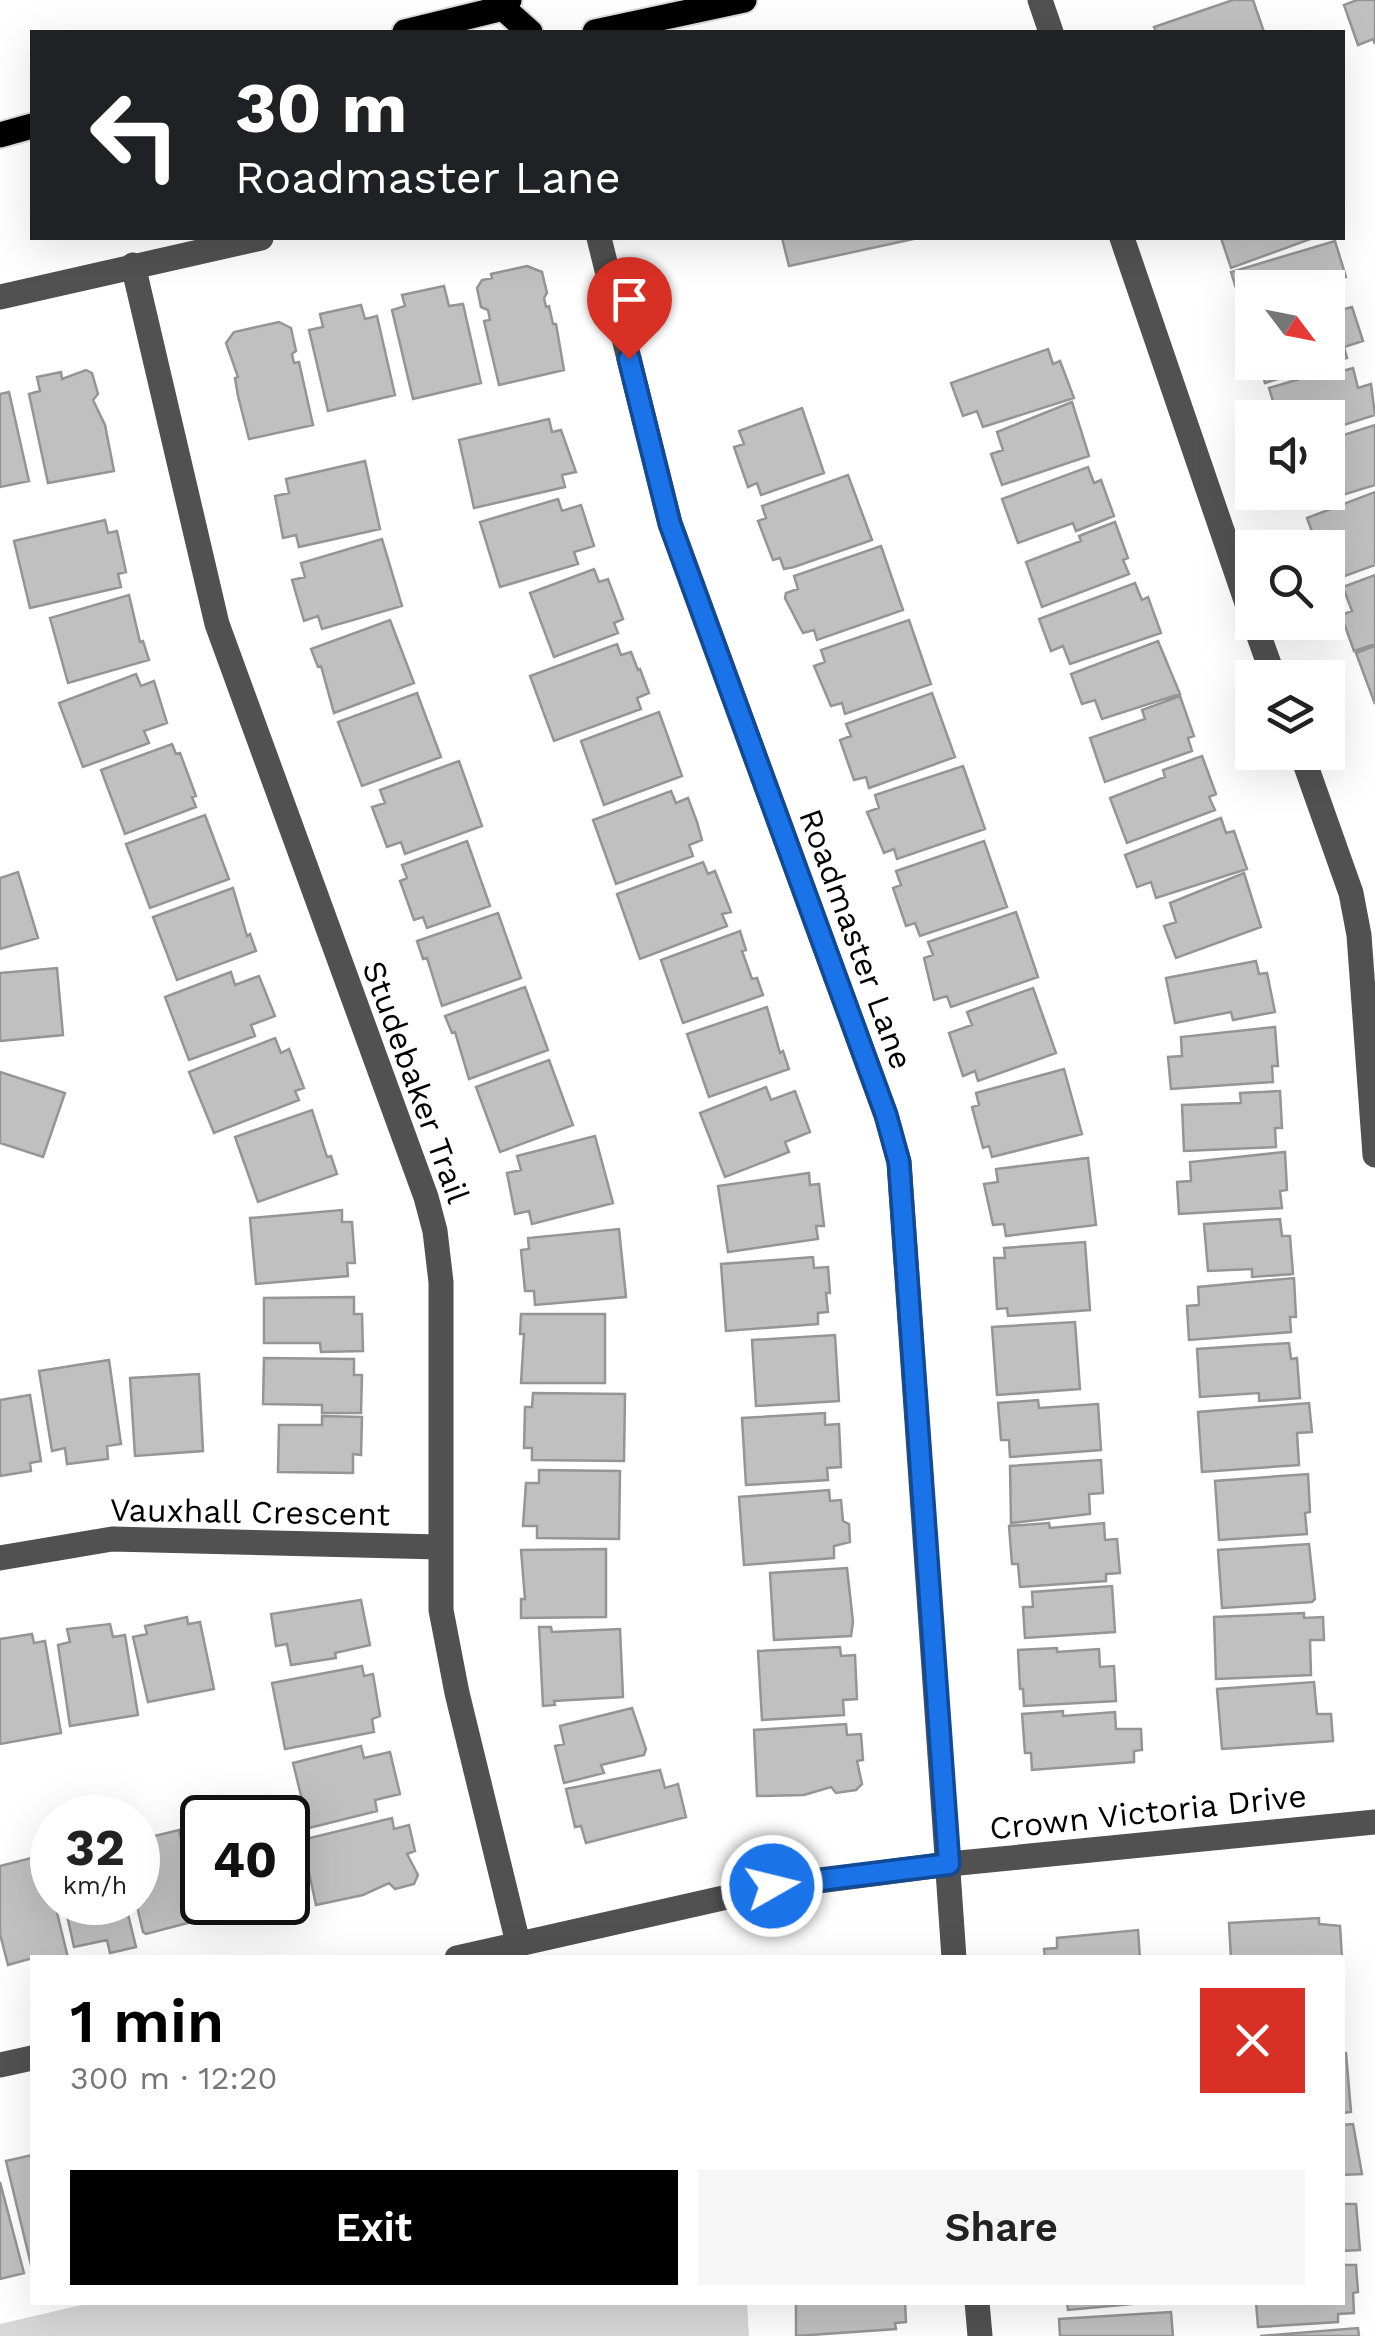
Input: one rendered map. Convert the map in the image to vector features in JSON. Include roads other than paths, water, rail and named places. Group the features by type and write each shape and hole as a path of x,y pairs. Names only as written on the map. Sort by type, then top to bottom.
{"main road":[{"path":"604,30 744,0"},
{"path":"412,30 507,4 528,30"},
{"path":"0,135 30,127"}],"street":[{"path":"1040,0 1050,30"},
{"path":"0,297 252,240"},
{"name":"Roadmaster Lane","path":"599,240 670,524 886,1115 899,1162 954,1955"},
{"path":"1123,240 1235,568"},
{"name":"Studebaker Trail","path":"133,265 216,624 426,1196 435,1231 441,1282 441,1610 518,1943"},
{"path":"1306,770 1351,894 1360,935 1375,1155"},
{"name":"Vauxhall Crescent","path":"0,1558 112,1538 440,1548"},
{"name":"Crown Victoria Drive","path":"469,1955 772,1886 949,1864 1375,1822"},
{"path":"0,2066 30,2058"},
{"path":"977,2305 980,2336"}]}
